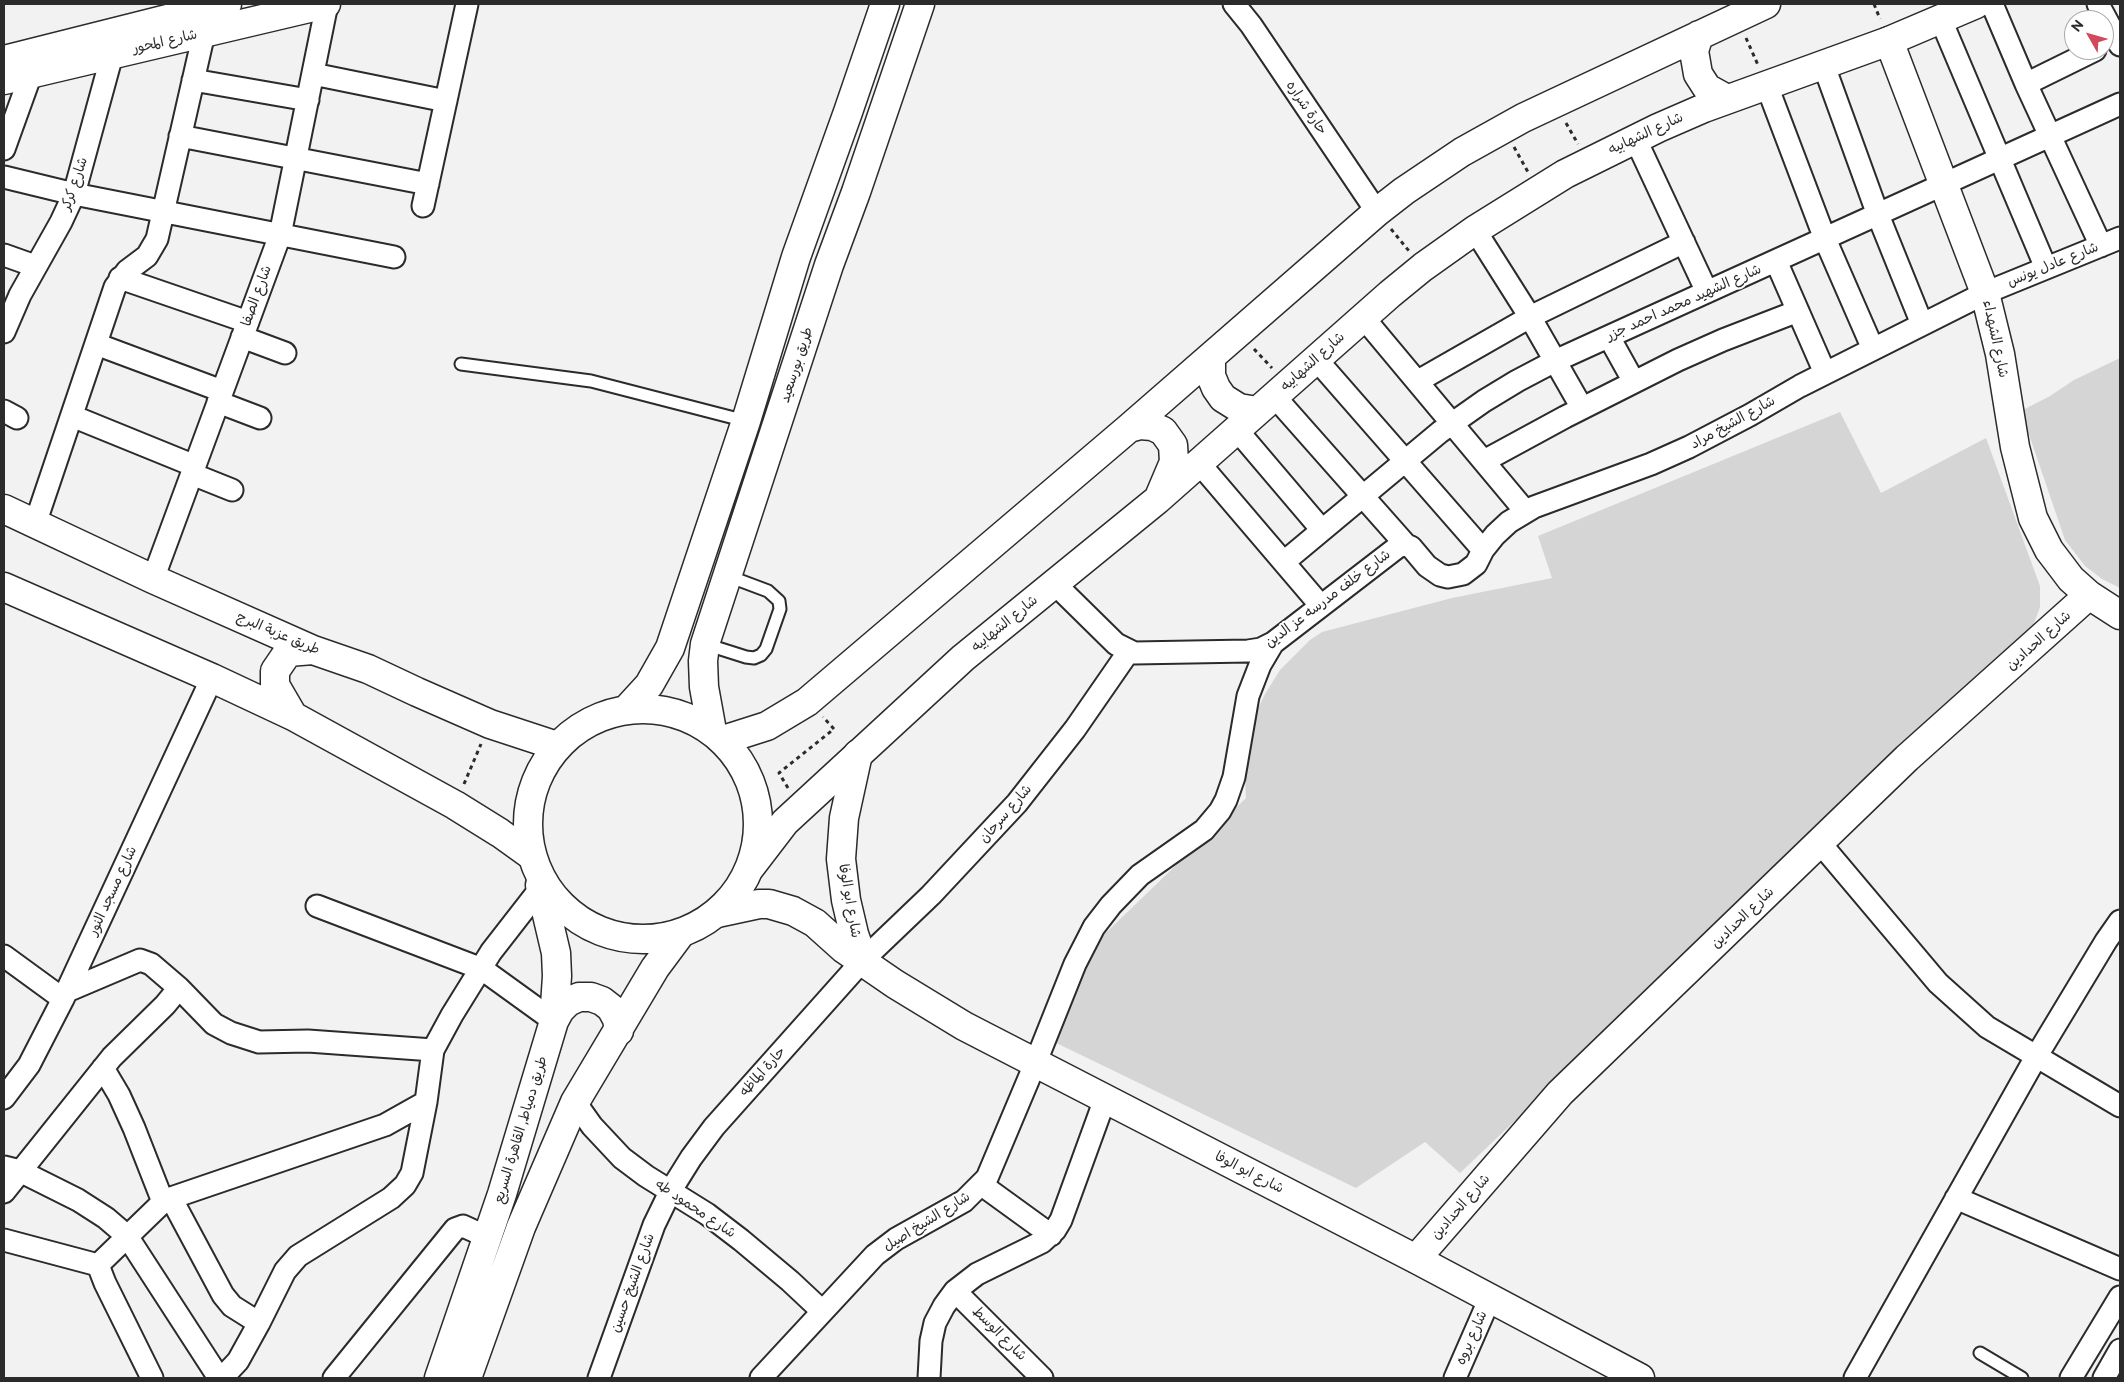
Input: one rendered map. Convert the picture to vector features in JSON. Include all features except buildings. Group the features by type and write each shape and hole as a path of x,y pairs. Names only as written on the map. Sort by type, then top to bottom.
{"main road":[{"name":"شارع المحور","path":"4,60 228,4"},
{"name":"شارع المحور","path":"4,80 327,4"},
{"path":"627,709 649,685 670,648 746,421 796,257 885,4"},
{"name":"طريق بورسعيد","path":"717,735 704,687 703,661 706,644 829,265 920,4"},
{"path":"717,735 745,734 767,726 807,702 1129,428 1377,212 1433,171 1504,128 1766,4"},
{"name":"شارع الشهابيه","path":"749,869 785,822 963,658 1157,500 1363,317 1423,267 1475,230 1538,190 1635,138 1727,99 1824,66 1941,20 1976,4"},
{"path":"1699,35 1694,52 1698,74 1708,88 1727,99"},
{"name":"شارع الشهداء","path":"1889,41 1985,293 2001,362 2015,447 2033,518 2043,540 2071,579 2090,595 2120,615"},
{"path":"821,184 829,197 836,200 843,200 856,192"},
{"path":"796,257 802,252 810,250 819,251 826,257 829,265"},
{"path":"1211,357 1211,376 1223,398 1239,408 1273,398"},
{"path":"1129,428 1140,425 1152,426 1163,431 1173,445 1175,456 1172,468 1157,500"},
{"name":"طريق عزبة البرج","path":"4,509 153,579 313,650 368,669 490,724 557,746"},
{"path":"4,587 212,678 293,716 455,805 500,833 537,874 564,909 581,922 599,931 620,937 640,940 661,938 681,933 717,913 741,885 749,869 758,835 756,800 744,767 717,735 680,714 644,708 627,709"},
{"name":"شارع الحدادين","path":"1416,1259 1560,1093 1907,758 2090,595"},
{"path":"293,716 275,685 275,671 288,652 313,650"},
{"name":"طريق دمياط, القاهرة السريع","path":"438,1378 527,1116 554,1020 557,984 556,953 527,823 533,790 547,760 557,746 572,733 589,722 627,709"},
{"name":"شارع ابو الوفا","path":"858,754 844,818 841,859 846,900 854,934 863,960"},
{"name":"شارع ابو الوفا","path":"717,913 759,904 769,904 785,908 815,923 844,949 929,1006 981,1036 1416,1259 1640,1378"},
{"path":"467,1378 521,1227 575,1102 588,1077 619,1031 655,968 681,933"},
{"path":"554,1020 568,1002 580,997 591,997 602,1001 612,1008 617,1019 619,1031"}],"street":[{"name":"شارع الصفا","path":"153,579 280,235 327,4"},
{"path":"423,206 467,4"},
{"name":"حارة شراره","path":"1234,4 1251,25 1377,212"},
{"path":"1992,4 2026,84 2101,246"},
{"path":"2098,4 2115,42"},
{"path":"1941,20 2046,268"},
{"path":"36,524 113,292 120,278 144,260 157,239 204,33"},
{"name":"شارع كركر","path":"4,327 35,266 61,222 74,194 112,55"},
{"path":"2026,84 2075,60"},
{"path":"1824,66 1878,215 1922,324"},
{"path":"4,149 31,74"},
{"path":"313,74 446,101"},
{"path":"193,80 308,100"},
{"path":"1767,86 1825,239 1873,349"},
{"name":"شارع الشهيد محمد احمد جزر","path":"1284,562 1405,461 1453,423 1501,390 1609,337 2120,104"},
{"path":"180,136 428,184"},
{"path":"1635,138 1707,292"},
{"path":"4,177 74,194 394,257"},
{"path":"1475,230 1530,317 1582,408"},
{"name":"شارع عادل يونس","path":"1985,293 2120,238"},
{"path":"1418,381 1530,317 1684,242"},
{"path":"4,256 35,266"},
{"path":"1776,261 1825,373"},
{"path":"120,278 245,330 285,353"},
{"name":"شارع الشيخ مراد","path":"1483,550 1502,528 1526,512 1552,500 1651,464 1689,447 1825,373 1985,293"},
{"path":"1484,462 1582,408 1634,382 1723,340 1798,311"},
{"path":"1363,317 1526,512"},
{"path":"1609,337 1634,382"},
{"path":"96,344 220,397 260,418"},
{"path":"1316,359 1483,550"},
{"path":"1273,398 1406,544"},
{"path":"72,416 193,470 232,490"},
{"path":"1237,430 1322,530"},
{"path":"1199,463 1322,606"},
{"name":"شارع خلف مدرسه عز الدين","path":"1054,583 1116,644 1129,651 1144,654 1248,652 1273,643 1399,546 1406,544 1412,547 1432,572 1448,577 1463,574 1470,569 1476,564 1483,550"},
{"name":"شارع الشيخ اصيل","path":"761,1378 868,1261 904,1234 964,1202 982,1185 994,1163 1074,964 1087,939 1102,916 1140,875 1204,830 1223,806 1234,777 1248,696 1260,665 1273,643"},
{"name":"شارع سرحان","path":"863,960 953,873 1017,803 1075,729 1129,651"},
{"name":"شارع مسجد النور","path":"4,1098 29,1065 65,995 212,678"},
{"path":"1820,843 1938,983 1987,1027 2120,1106"},
{"path":"12,1169 78,1200 106,1218 127,1236 220,1378 238,1361 285,1271 298,1256 391,1198 405,1185 412,1173 426,1102 433,1050 537,874"},
{"path":"317,906 482,969 554,1020"},
{"path":"1855,1378 2036,1057 2113,945 2120,921"},
{"path":"4,956 65,995 140,960 151,964 179,988 214,1024 231,1033 259,1042 308,1041 433,1050"},
{"name":"حارة الماظه","path":"671,1190 691,1158 714,1127 863,960"},
{"path":"4,1192 12,1169 103,1068 165,1005 179,988"},
{"path":"103,1068 119,1095 167,1200 214,1281 232,1306 259,1323"},
{"path":"929,1378 931,1341 935,1323 955,1291 977,1274 1037,1246 1051,1235 1061,1220 1105,1099"},
{"path":"98,1264 167,1200 385,1125 426,1102"},
{"name":"شارع محمود طه","path":"575,1102 592,1126 622,1158 741,1240 822,1310"},
{"path":"982,1185 1051,1235"},
{"name":"شارع الشيخ حسين","path":"599,1378 647,1243 671,1190"},
{"path":"1956,1198 2120,1269"},
{"path":"334,1378 455,1229 463,1226 487,1237"},
{"path":"4,1240 98,1264"},
{"path":"98,1264 105,1283 152,1378"},
{"name":"شارع الوسط","path":"955,1291 1042,1378"},
{"path":"2071,1378 2120,1297"},
{"name":"شارع بروه","path":"1455,1378 1490,1298"},
{"path":"2104,1378 2120,1350"}],"lane":[{"path":"462,364 591,381 746,421"},
{"path":"706,644 746,657 754,658 761,655 766,649 780,608 780,602 768,591 728,576"},
{"path":"1980,1353 2022,1378"}],"path":[{"path":"1737,17 1767,86"},
{"path":"1554,103 1588,162"},
{"path":"1504,128 1538,190"},
{"path":"1377,212 1423,267"},
{"path":"1239,333 1273,398"},
{"path":"800,808 779,773 834,729 807,702"},
{"path":"455,805 490,724"}],"shaded area":[{"path":"2120,358 2120,588 2102,579 2085,566 2065,540 2021,411 2050,396 2074,380"},
{"path":"1840,412 1881,493 1986,438 2040,586 2040,607 2033,626 2027,634 1460,1173 1425,1142 1356,1188 1048,1039 1089,949 1246,798 1244,761 1253,719 1265,694 1280,670 1310,640 1322,632 1452,598 1552,578 1538,536"}]}
